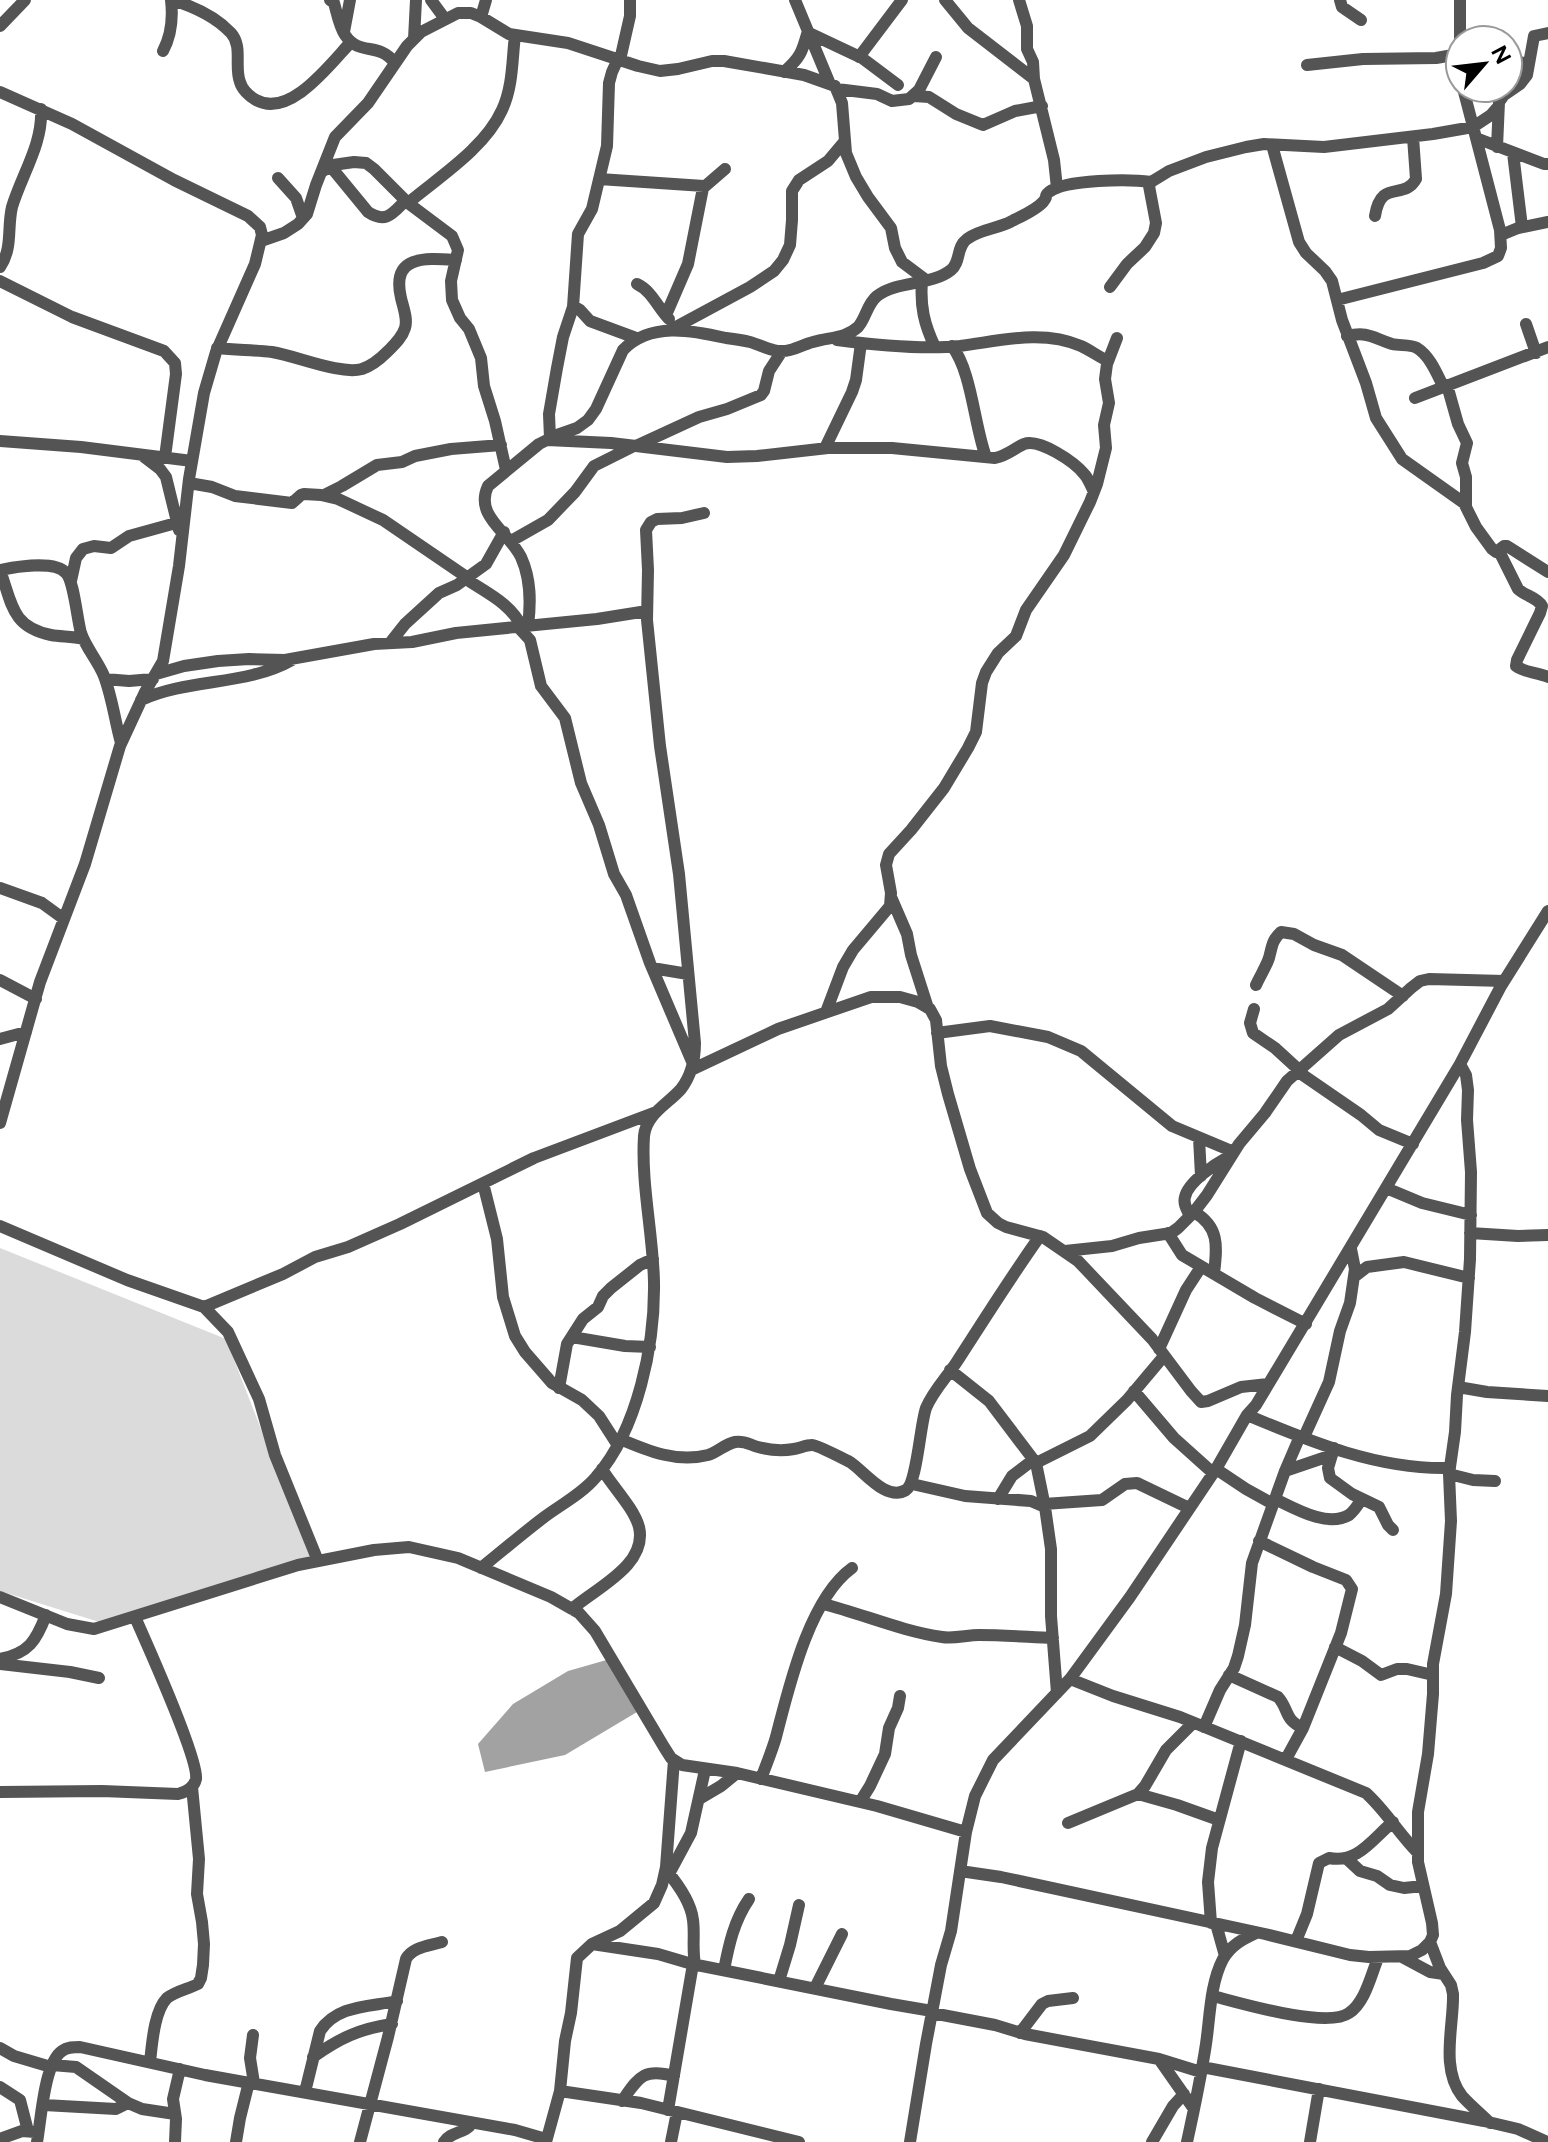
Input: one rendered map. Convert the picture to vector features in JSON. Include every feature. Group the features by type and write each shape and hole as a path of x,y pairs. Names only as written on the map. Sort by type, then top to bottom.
{"street":[{"path":"0,26 25,0"},
{"path":"163,51 173,14 172,0 195,7 231,33 236,42 240,83 249,95 270,104 282,102 314,82 347,38 350,0"},
{"path":"330,0 334,3 347,38 360,48 378,49 388,54 395,63"},
{"path":"414,39 416,0"},
{"path":"431,0 445,19"},
{"path":"481,17 486,0"},
{"path":"548,439 557,368 573,306 578,234 592,209 609,134 609,83 619,60 630,16 630,0"},
{"path":"859,57 902,0"},
{"path":"945,0 968,28 1034,79"},
{"path":"1019,0 1054,160 1057,188"},
{"path":"1340,0 1342,7 1361,20"},
{"path":"1460,0 1460,24"},
{"path":"801,4 808,32 842,103 844,142 856,177 891,228 906,284 922,308"},
{"path":"261,241 284,233 307,214 326,169 335,137 368,103 414,39 421,32 463,12 481,17 509,34 568,43 660,71 724,61 804,75 834,87 877,94 892,101 900,101 916,93 936,57"},
{"path":"784,72 799,58 808,32"},
{"path":"808,32 859,57 898,85"},
{"path":"1475,133 1498,107 1504,95 1524,80 1534,36 1548,33"},
{"path":"326,169 368,212 376,218 387,217 464,157 492,126 507,95 515,35"},
{"path":"1307,65 1363,59 1444,58"},
{"path":"1524,63 1529,64"},
{"path":"877,94 898,85 911,85 916,93 983,125 1015,111 1042,106"},
{"path":"0,92 59,118 255,220 262,235 255,264 217,348 204,393 163,661 121,743 85,864 36,999 0,1123"},
{"path":"1337,300 1494,259 1501,248 1501,235 1467,104"},
{"path":"1497,147 1498,107"},
{"path":"0,267 8,253 5,236 12,207 37,145 41,109"},
{"path":"41,127 59,118"},
{"path":"523,627 531,600 528,577 522,559 508,536 488,515 483,496 488,486 506,470 548,439 577,428 588,420 623,350 636,338 673,329 705,332 747,341 770,351 782,351 848,334 859,326 877,296 950,271 967,239 1015,220 1043,202 1046,194 1057,188 1128,179 1151,182 1169,171 1206,157 1246,147 1324,147 1475,133 1497,147 1548,164"},
{"path":"1375,216 1379,199 1385,194 1409,187 1416,179 1413,137"},
{"path":"673,329 774,271 790,245 792,191 799,180 828,161 844,142"},
{"path":"1272,145 1299,242 1332,281 1347,336 1376,418 1402,459 1466,506 1492,549 1499,551"},
{"path":"1513,153 1522,227"},
{"path":"326,169 354,162 366,163 406,202 452,236 458,250 451,281 452,300 481,358 484,386 506,470"},
{"path":"666,315 688,264 704,186 725,169"},
{"path":"278,178 296,198 303,218"},
{"path":"599,179 704,186"},
{"path":"1110,287 1154,233 1156,223 1149,186 1151,182"},
{"path":"1501,235 1548,222"},
{"path":"217,348 295,356 344,371 365,368 382,357 405,330 406,320 399,288 403,269 419,259 456,260"},
{"path":"900,259 924,280"},
{"path":"924,280 922,308 935,347"},
{"path":"0,281 72,317 154,347 170,356 175,363 176,374 168,458 172,471 169,487"},
{"path":"637,284 646,289 673,329"},
{"path":"573,306 590,321 636,338"},
{"path":"1415,398 1542,350 1526,324"},
{"path":"1347,336 1358,333 1372,335 1390,343 1414,347 1430,361 1445,386 1467,443 1462,463 1466,477 1466,506"},
{"path":"831,339 935,347 1001,338 1037,337 1082,346 1108,361"},
{"path":"1117,338 1105,379 1109,403 1104,425 1106,448 1094,492 1064,555 1026,610 1016,636 998,653 986,672 976,732 968,748 944,788 887,859 891,897 907,934 928,1008 936,1020 941,1066 948,1094 970,1169 987,1213 1006,1227 1040,1236 1065,1251 1090,1273 1152,1339 1201,1402 1241,1387 1268,1384"},
{"path":"825,448 852,392 861,343"},
{"path":"952,346 959,355 986,457"},
{"path":"390,643 405,624 439,593 467,579 486,564 508,536 548,520 582,484 594,466 699,417 761,395 769,371 782,351"},
{"path":"548,439 727,457 825,448 892,448 995,458 1023,444 1033,443 1075,464 1085,474 1094,492"},
{"path":"0,441 192,461"},
{"path":"324,495 377,465 451,449 501,445"},
{"path":"140,454 160,469 169,487 182,537"},
{"path":"189,483 212,487 235,496 287,503 292,503 301,495 324,495 338,499 383,520 513,611 530,640 541,686 565,718 581,783 599,825 614,874 626,895 692,1067"},
{"path":"481,1568 595,1479 619,1442 643,1379 650,1347 653,1259 647,1211 644,1132 650,1118 681,1089 692,1067 695,1043 679,874 660,746 647,611 647,525 657,519 704,513"},
{"path":"71,581 76,558 83,549 94,546 111,548 129,536 176,523"},
{"path":"1499,551 1507,546 1548,572"},
{"path":"1499,551 1518,589 1542,606 1516,666 1548,677"},
{"path":"83,639 50,634 21,622 15,614 0,570 18,566 53,567 66,573 71,581 83,639 105,679 121,743"},
{"path":"105,679 129,681 184,666 218,661 285,660 374,644 412,642 456,633 647,611"},
{"path":"141,700 170,689 273,670 295,658"},
{"path":"0,888 42,903 64,919"},
{"path":"826,1012 843,967 853,950 887,911 891,897"},
{"path":"910,2142 941,1965 951,1931 966,1832 975,1796 993,1760 1070,1679 1155,1562 1306,1324 1460,1064 1504,981 1548,911"},
{"path":"1256,985 1276,936 1288,932 1342,955 1403,996"},
{"path":"652,968 688,974"},
{"path":"0,980 36,999"},
{"path":"1065,1251 1112,1246 1178,1228 1207,1195 1232,1154 1287,1081 1339,1035 1388,1009 1420,981 1504,981"},
{"path":"692,1067 764,1035 871,997 900,997 928,1008"},
{"path":"1254,1009 1250,1023 1253,1033 1275,1048 1298,1071 1379,1130 1413,1144"},
{"path":"937,1033 990,1026 1048,1037 1081,1051 1172,1126 1232,1154"},
{"path":"0,1039 26,1032"},
{"path":"960,1871 1001,1877 1350,1955 1378,1958 1410,1956 1430,1942 1432,1923 1418,1853 1418,1812 1428,1754 1433,1664 1446,1594 1451,1521 1450,1471 1469,1278 1471,1172 1468,1090 1466,1075 1460,1064"},
{"path":"204,1307 315,1257 348,1247 400,1224 534,1158 658,1111"},
{"path":"1199,1138 1201,1176"},
{"path":"1214,1274 1213,1227 1208,1221 1192,1214 1184,1199 1201,1176 1232,1154"},
{"path":"483,1183 497,1239 503,1297 515,1336 545,1376 559,1388 582,1400 619,1442 683,1459 713,1453 739,1441 755,1447 785,1450 814,1445 850,1462 880,1487 897,1493 912,1484 926,1409 938,1387 1040,1236"},
{"path":"1386,1188 1422,1203 1471,1215"},
{"path":"0,1226 127,1280 204,1307 228,1332 259,1399 275,1455 318,1561"},
{"path":"1168,1233 1182,1255 1306,1324"},
{"path":"1470,1233 1548,1235"},
{"path":"1068,1823 1138,1794 1166,1750 1199,1725 1229,1675 1238,1656 1245,1625 1252,1563 1259,1541 1285,1471 1329,1382 1340,1331 1350,1303 1354,1277 1351,1249"},
{"path":"559,1388 567,1344 583,1319 598,1307 611,1288 640,1265 653,1259"},
{"path":"1354,1277 1367,1267 1404,1262 1469,1278"},
{"path":"998,1499 1019,1468 1090,1436 1134,1391 1162,1353 1186,1290 1201,1267"},
{"path":"572,1337 650,1347"},
{"path":"950,1370 989,1401 1034,1462 1051,1549 1057,1693"},
{"path":"1458,1387 1548,1396"},
{"path":"1134,1391 1174,1438 1214,1471 1246,1489 1315,1516 1333,1519 1348,1515 1361,1500"},
{"path":"1247,1415 1300,1441 1333,1452 1395,1465 1450,1471 1473,1480 1495,1481"},
{"path":"1300,1441 1310,1461 1361,1500 1379,1507 1393,1530"},
{"path":"1285,1471 1333,1452"},
{"path":"1328,1474 1333,1452"},
{"path":"572,1609 627,1568 640,1539 639,1526 632,1513 602,1469"},
{"path":"912,1484 965,1496 1031,1501 1044,1506 1102,1500 1132,1482 1189,1508"},
{"path":"1259,1541 1346,1580 1352,1589 1335,1647 1303,1728 1286,1759"},
{"path":"0,1597 67,1624 94,1629 260,1575 374,1550 409,1547 458,1558 551,1597 579,1613 595,1631 664,1747 682,1765 737,1773 877,1806 966,1832"},
{"path":"761,1779 805,1639 838,1580 852,1568"},
{"path":"823,1604 892,1626 946,1638 1014,1635 1053,1638"},
{"path":"0,1661 34,1642 46,1615"},
{"path":"135,1617 188,1746 196,1775 192,1787 199,1859 197,1894 202,1922 201,1978 198,1984 166,1999 160,2008 150,2062"},
{"path":"1335,1647 1381,1675 1407,1669 1433,1675"},
{"path":"0,1661 99,1678"},
{"path":"1229,1675 1278,1697 1290,1720 1303,1728"},
{"path":"1070,1679 1241,1741 1366,1793 1382,1807 1418,1853"},
{"path":"860,1802 885,1754 889,1728 900,1696"},
{"path":"1225,1956 1213,1924 1208,1882 1212,1848 1241,1741"},
{"path":"671,2142 674,2076 694,1964 690,1907 667,1872 674,1760"},
{"path":"35,2135 52,2066 62,2050 80,2047 252,2083 515,2130 546,2140 560,2091 577,1958 592,1944 620,1931 654,1903 667,1872 691,1833 705,1770"},
{"path":"699,1799 737,1773"},
{"path":"0,1792 178,1794 192,1787"},
{"path":"1138,1794 1219,1820"},
{"path":"1296,1941 1307,1914 1319,1863 1361,1852 1393,1822"},
{"path":"1346,1858 1360,1871 1377,1876 1390,1885 1404,1888 1423,1886"},
{"path":"724,1970 732,1932 749,1899"},
{"path":"779,1981 799,1905"},
{"path":"1187,2142 1221,1962 1229,1949 1256,1933"},
{"path":"815,1988 842,1934"},
{"path":"360,2142 392,2024 404,1963 409,1953 442,1942"},
{"path":"1430,1942 1453,1994 1451,2055 1455,2085 1490,2123"},
{"path":"592,1944 658,1954 995,2025 1020,2033 1159,2059 1201,2073 1319,2089 1490,2123 1518,2129 1547,2142"},
{"path":"1402,1957 1430,1972 1444,1974"},
{"path":"1213,1996 1281,2012 1338,2018 1350,2013 1359,2002 1378,1958"},
{"path":"1020,2033 1042,2004 1073,1998"},
{"path":"305,2092 320,2031 326,2022 335,2015 361,2007 397,2001"},
{"path":"313,2057 352,2033 392,2024"},
{"path":"236,2142 240,2118 252,2083 250,2058 253,2035"},
{"path":"1,2053 52,2066 76,2067 128,2103 142,2109 175,2114"},
{"path":"1159,2059 1194,2109"},
{"path":"175,2142 173,2099 180,2069"},
{"path":"622,2101 645,2074 652,2072 674,2076"},
{"path":"1152,2142 1173,2106 1201,2073"},
{"path":"0,2087 20,2100 35,2135"},
{"path":"1310,2142 1319,2089"},
{"path":"560,2091 672,2111 794,2141"},
{"path":"44,2105 116,2109 128,2103"},
{"path":"444,2142 448,2136 466,2130 472,2123"},
{"path":"0,2139 35,2135"}],"shaded area":[{"path":"0,1248 226,1339 313,1563 112,1626 0,1591"},
{"path":"610,1659 637,1712 565,1755 485,1772 478,1744 513,1704 568,1671"}]}
